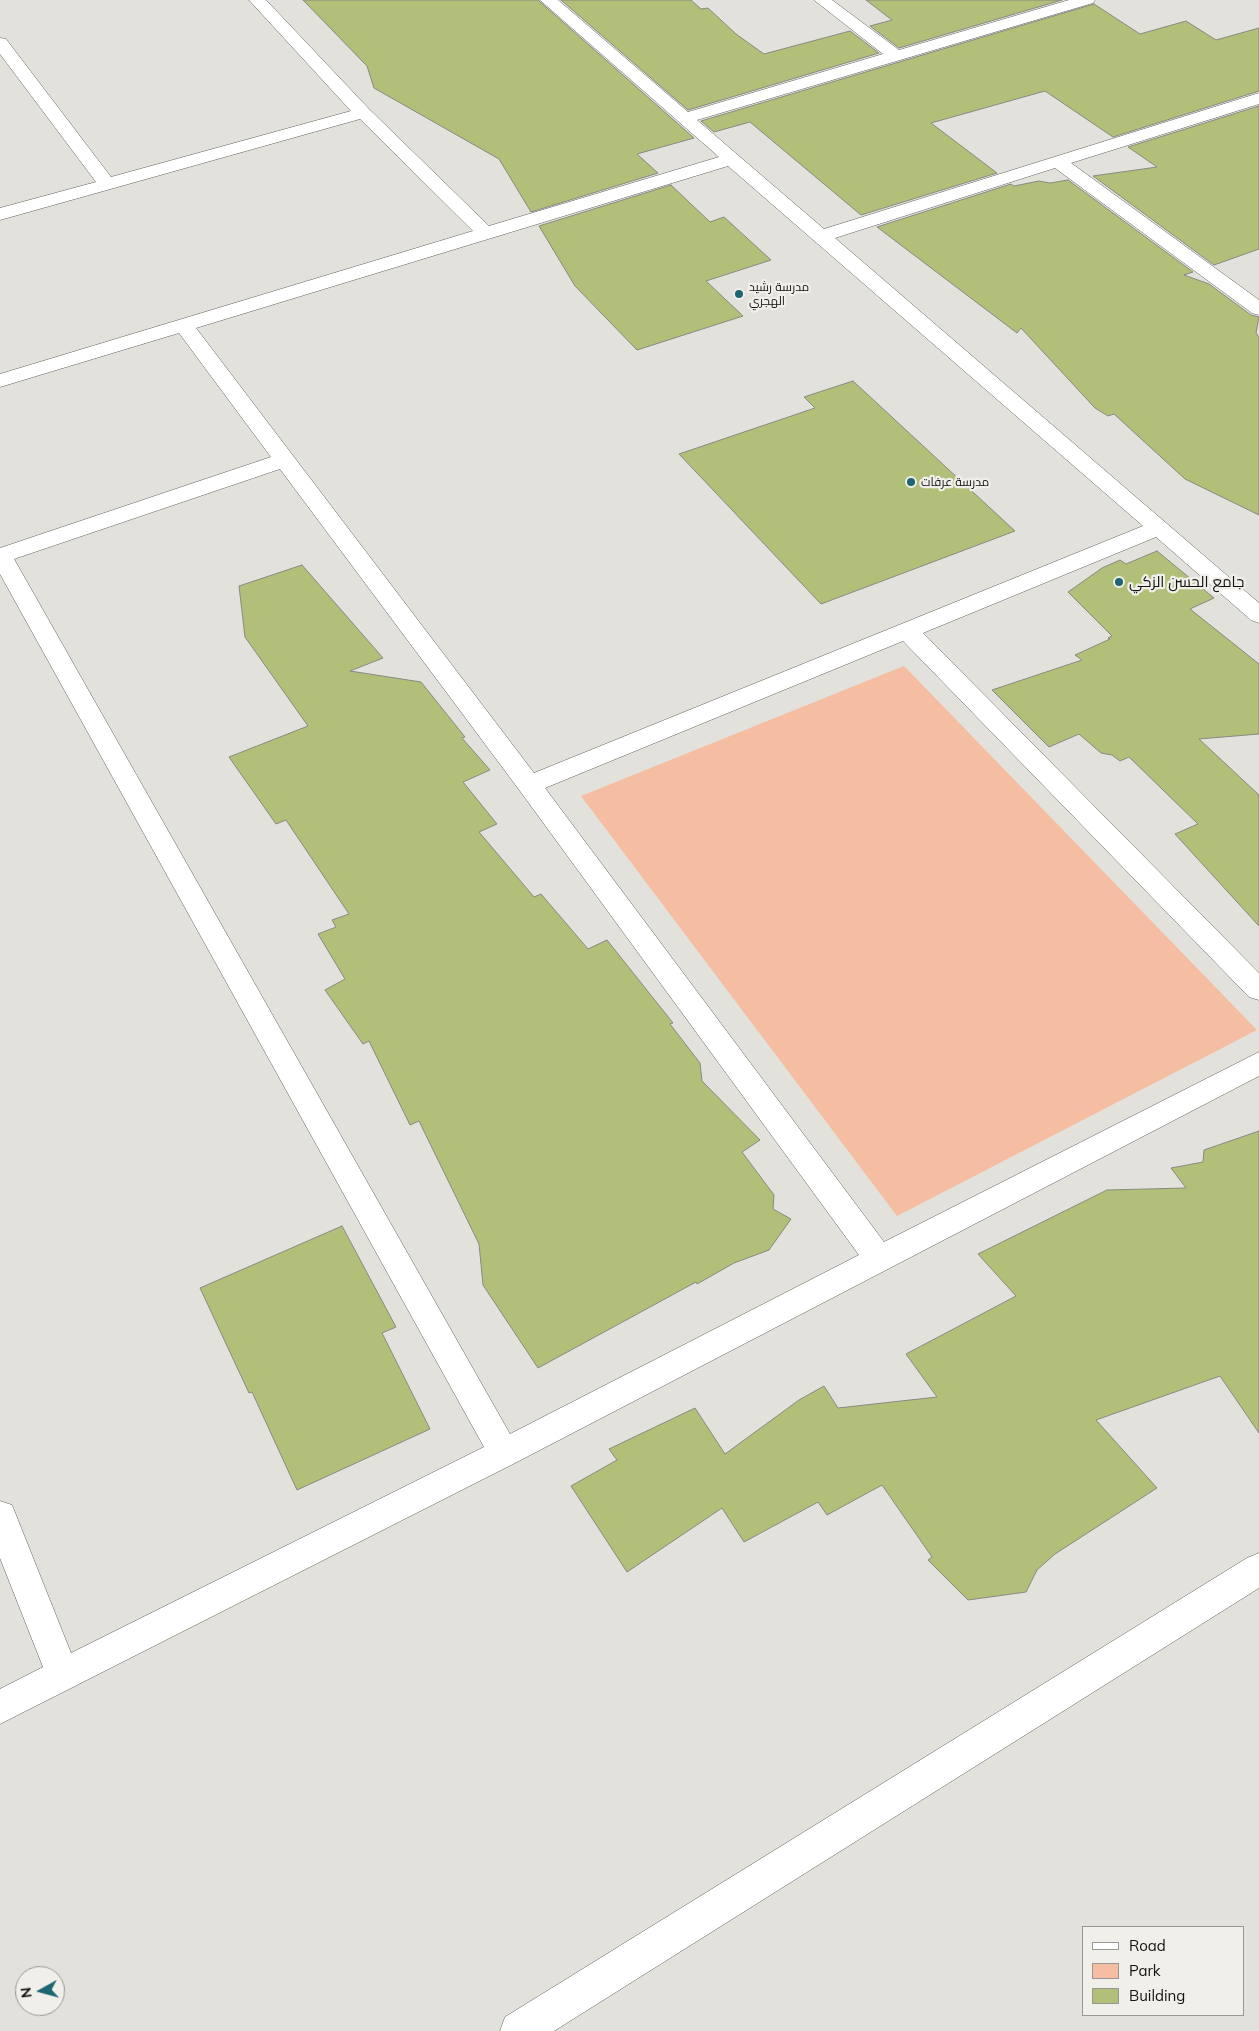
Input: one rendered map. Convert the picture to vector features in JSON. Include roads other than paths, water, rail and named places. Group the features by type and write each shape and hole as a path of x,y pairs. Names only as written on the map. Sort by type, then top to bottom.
{"street":[{"path":"257,0 363,113 485,233"},
{"path":"548,0 1259,615"},
{"path":"822,0 896,56"},
{"path":"685,118 1087,0"},
{"path":"0,43 107,184"},
{"path":"822,236 1259,98"},
{"path":"0,214 363,113"},
{"path":"0,381 731,160"},
{"path":"1058,162 1250,294 1259,309"},
{"path":"183,325 529,786 880,1260"},
{"path":"284,460 0,556 504,1453"},
{"path":"529,786 1159,528"},
{"path":"907,631 1259,990"},
{"path":"0,1707 504,1453 1259,1063"},
{"path":"0,1516 63,1674"},
{"path":"519,2031 1259,1569"}],"place":[{"name":"مدرسة رشيد الهجري","path":"739,294"},
{"name":"مدرسة عرفات","path":"911,482"},
{"name":"جامع الحسن الزكي","path":"1119,582"}]}
